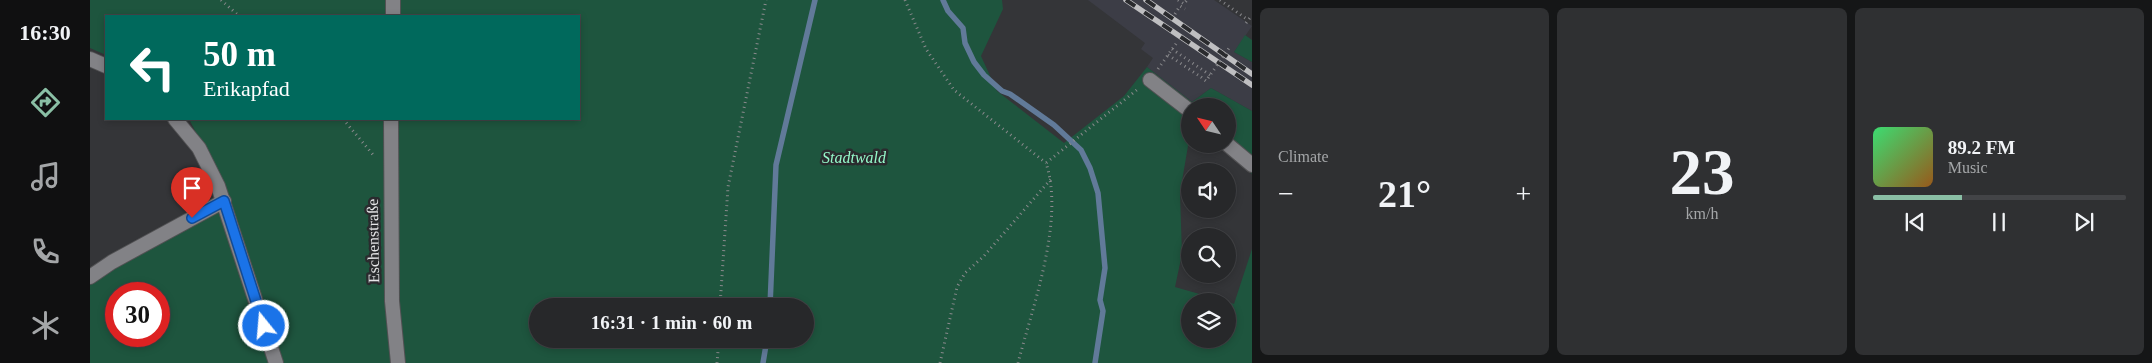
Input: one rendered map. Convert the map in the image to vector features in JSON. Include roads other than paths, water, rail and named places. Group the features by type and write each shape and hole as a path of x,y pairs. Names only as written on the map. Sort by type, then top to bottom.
{"street":[{"path":"393,0 393,15"},
{"path":"90,59 105,66"},
{"path":"1150,80 1181,104"},
{"path":"176,120 199,148 224,201 276,363"},
{"name":"Eschenstraße","path":"391,120 392,302 398,363"},
{"path":"1236,152 1252,165"},
{"path":"90,277 112,262 224,201"}],"waterway":[{"path":"770,298 776,165 815,0"},
{"path":"943,0 948,11 963,28 965,43 974,62 984,75 1002,91 1010,94 1054,125 1081,150 1090,168 1098,193 1105,268 1100,300 1103,311 1095,363"},
{"path":"763,363 766,348"}],"railway":[{"path":"1126,0 1252,85"},
{"path":"1146,0 1252,74"}],"park label":[{"name":"Stadtwald","path":"854,157"}]}
